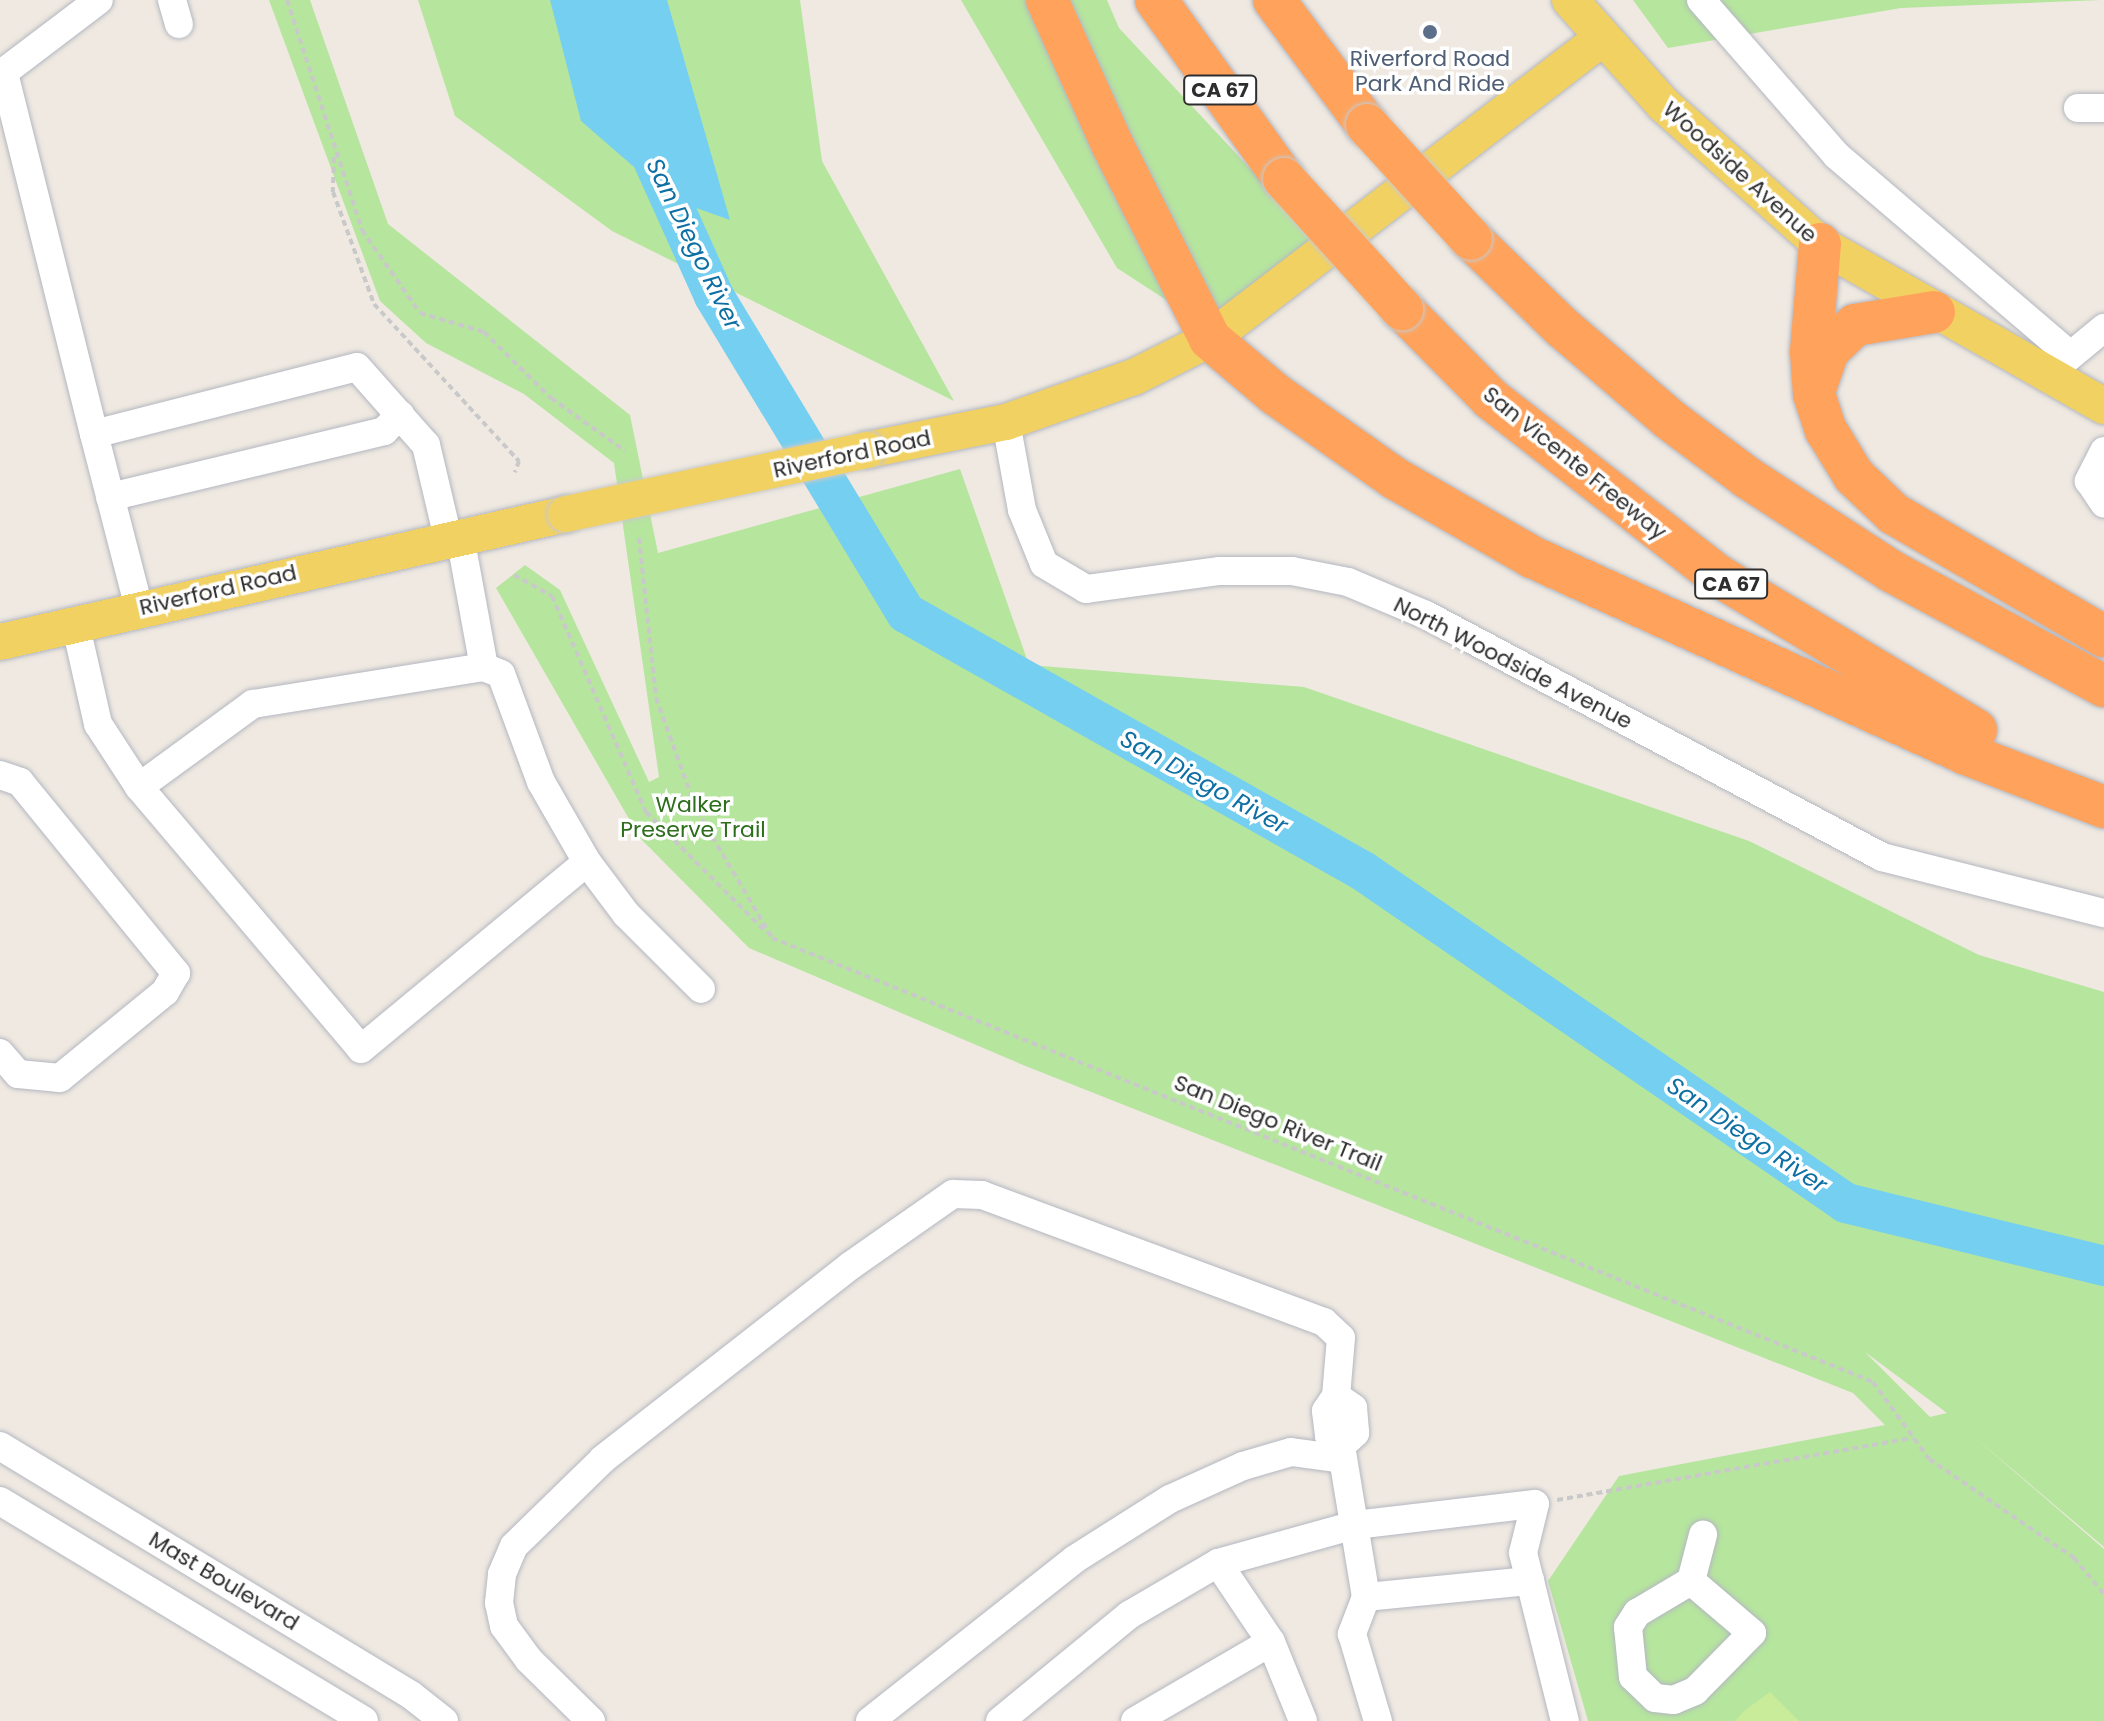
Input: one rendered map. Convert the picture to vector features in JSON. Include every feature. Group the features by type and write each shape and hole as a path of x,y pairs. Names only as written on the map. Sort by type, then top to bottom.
{"highway":[{"path":"1047,0 1112,144 1210,339 1275,394 1396,479 1532,557 1966,754 2104,807"},
{"name":"San Vicente Freeway","path":"1156,0 1284,179 1402,309 1491,399 1717,575 1928,705 2104,798"},
{"path":"1274,0 1367,125 1471,239 1575,338 1748,478 1891,571 2104,686"},
{"path":"1820,244 1811,352 1814,394 1826,430 1854,476 1894,514 2104,636"},
{"path":"1814,394 1828,351 1855,325 1934,312"}],"main road":[{"name":"Woodside Avenue","path":"1570,0 1664,105 1820,244 1934,312 2059,365 2104,406"},
{"name":"Riverford Road","path":"0,642 75,622 454,537 1006,422 1134,377 1210,339 1602,38"}],"street":[{"path":"99,0 4,72 139,608"},
{"path":"1701,0 1836,155 2059,365 2104,328"},
{"path":"94,434 357,367 426,445 454,537 484,667"},
{"path":"110,497 384,431 400,415"},
{"name":"North Woodside Avenue","path":"1006,422 1022,510 1044,564 1086,589 1220,571 1292,571 1348,582 1426,615 1882,857 2104,913"},
{"path":"2104,451 2089,481 2104,503"},
{"path":"75,622 98,724 139,787 361,1049 587,862"},
{"path":"139,787 253,704 484,667 501,674 541,782 587,862 626,914 701,989"},
{"path":"0,775 20,782 176,973 165,992 60,1078 18,1074 0,1053"},
{"path":"591,1721 529,1660 504,1626 499,1603 502,1574 514,1546 603,1459 850,1266 953,1194 982,1195 1324,1322 1341,1338 1336,1396 1353,1408 1355,1433 1342,1452 1366,1597 1352,1634 1378,1721"},
{"name":"Mast Boulevard","path":"0,1446 411,1695 444,1721"},
{"path":"870,1721 1075,1559 1158,1505 1243,1466 1291,1452 1342,1452"},
{"path":"0,1501 364,1721"},
{"path":"1000,1721 1129,1615 1218,1563 1355,1525 1535,1504 1523,1553 1565,1721"},
{"path":"1691,1581 1752,1633 1695,1691 1674,1700 1655,1698 1633,1677 1628,1627 1637,1613 1691,1581 1703,1535"},
{"path":"1218,1563 1271,1642 1303,1721"},
{"path":"1366,1597 1530,1581"},
{"path":"1135,1721 1271,1642"}],"path":[{"path":"287,0 362,230 420,313 484,332 551,398 625,451"},
{"path":"334,151 333,192 374,304 519,461 515,472"},
{"path":"639,538 656,698 697,811 772,938"},
{"path":"514,575 552,596 646,812 772,938"},
{"name":"San Diego River Trail","path":"772,938 1807,1352 1873,1382 1929,1459 2074,1558 2104,1594"},
{"path":"1535,1504 1913,1438"}],"green space":[{"name":"Walker Preserve Trail","path":"269,0 310,0 388,224 630,415 658,553 960,469 1029,665 1304,687 1749,841 1979,955 2104,992 2104,1547 1972,1435 2104,1549 2104,1721 1588,1721 1548,1581 1619,1476 1885,1425 1853,1393 1023,1065 749,948 640,838 496,588 525,565 560,590 649,782 659,777 614,463 524,394 426,343 380,301","holes":["1865,1352 1947,1413 1930,1417"]},
{"path":"418,0 800,0 822,161 954,401 612,231 455,116"},
{"path":"961,0 1107,0 1119,28 1314,237 1203,324 1117,268"},
{"path":"1633,0 2101,0 1901,8 1668,48"},
{"path":"1770,1692 1799,1721 1735,1721 1744,1711"}],"water":[{"path":"550,0 667,0 730,220 671,199 581,121"}],"waterway":[{"name":"San Diego River","path":"648,149 714,296 906,613 1363,871 1846,1203 2104,1266"}],"place":[{"name":"Riverford Road Park And Ride","path":"1430,32"}]}
